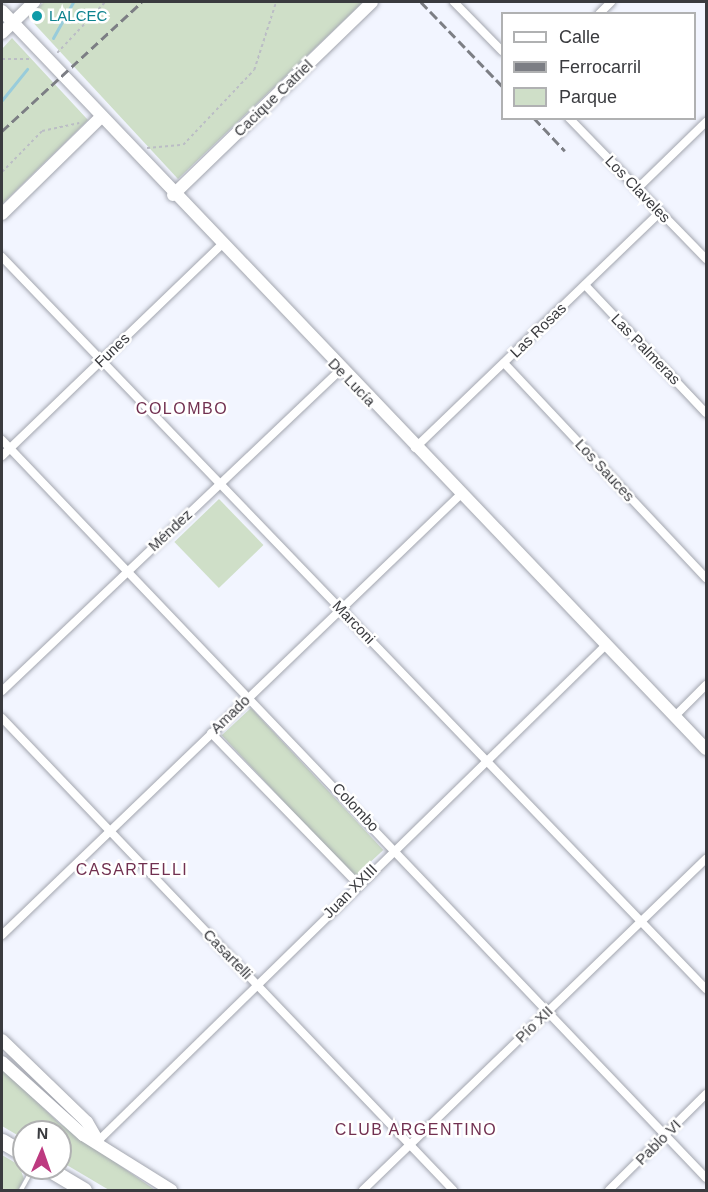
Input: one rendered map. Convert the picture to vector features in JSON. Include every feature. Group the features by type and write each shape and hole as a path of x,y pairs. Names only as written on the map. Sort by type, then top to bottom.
{"highway":[{"path":"66,1180 84,1191"}],"street":[{"path":"2,33 34,2"},
{"name":"Cacique Catriel","path":"174,195 372,2"},
{"path":"454,2 501,50"},
{"name":"De Lucía","path":"2,11 100,118 340,370 706,749"},
{"path":"2,214 100,118"},
{"name":"Los Claveles","path":"571,120 706,259"},
{"path":"638,189 706,122"},
{"name":"Las Rosas","path":"415,448 660,212"},
{"name":"Funes","path":"2,456 222,244"},
{"name":"Marconi","path":"2,256 706,989"},
{"name":"Las Palmeras","path":"585,285 706,413"},
{"name":"Los Sauces","path":"504,363 706,578"},
{"name":"Méndez","path":"2,691 340,370"},
{"name":"Colombo","path":"2,440 250,695 663,1136 706,1178"},
{"name":"Amado","path":"2,935 460,495"},
{"name":"Juan XXIII","path":"98,1141 357,883 607,644"},
{"path":"675,716 706,686"},
{"name":"Casartelli","path":"2,718 453,1191"},
{"path":"211,733 357,883"},
{"name":"Pío XII","path":"363,1191 706,859"},
{"path":"2,1040 87,1122 98,1141"},
{"path":"2,1062 83,1135 98,1141 171,1191"},
{"name":"Pablo VI","path":"609,1191 706,1094"}],"path":[{"path":"2,58 46,59 105,2"},
{"path":"128,147 183,145 254,70 276,2"},
{"path":"2,172 42,131 100,118"}],"green space":[{"path":"44,2 363,2 178,179 28,17"},
{"path":"12,38 88,120 2,204 2,49"},
{"path":"219,499 263,545 219,588 174,542"},
{"path":"251,708 383,850 354,877 222,735"},
{"path":"2,1068 56,1120 12,1120 12,1132 2,1126"},
{"path":"72,1132 155,1190 109,1190 72,1168"},
{"path":"2,1155 12,1161 12,1180 23,1180 18,1190 2,1190"}],"waterway":[{"path":"53,38 73,2"},
{"path":"2,100 27,69"}],"railway":[{"path":"2,131 142,2"},
{"path":"421,2 501,85"},
{"path":"536,120 565,151"}],"place":[{"name":"LALCEC","path":"37,16"}],"district":[{"name":"COLOMBO","path":"182,409"},
{"name":"CASARTELLI","path":"132,870"},
{"name":"CLUB ARGENTINO","path":"416,1130"}]}
